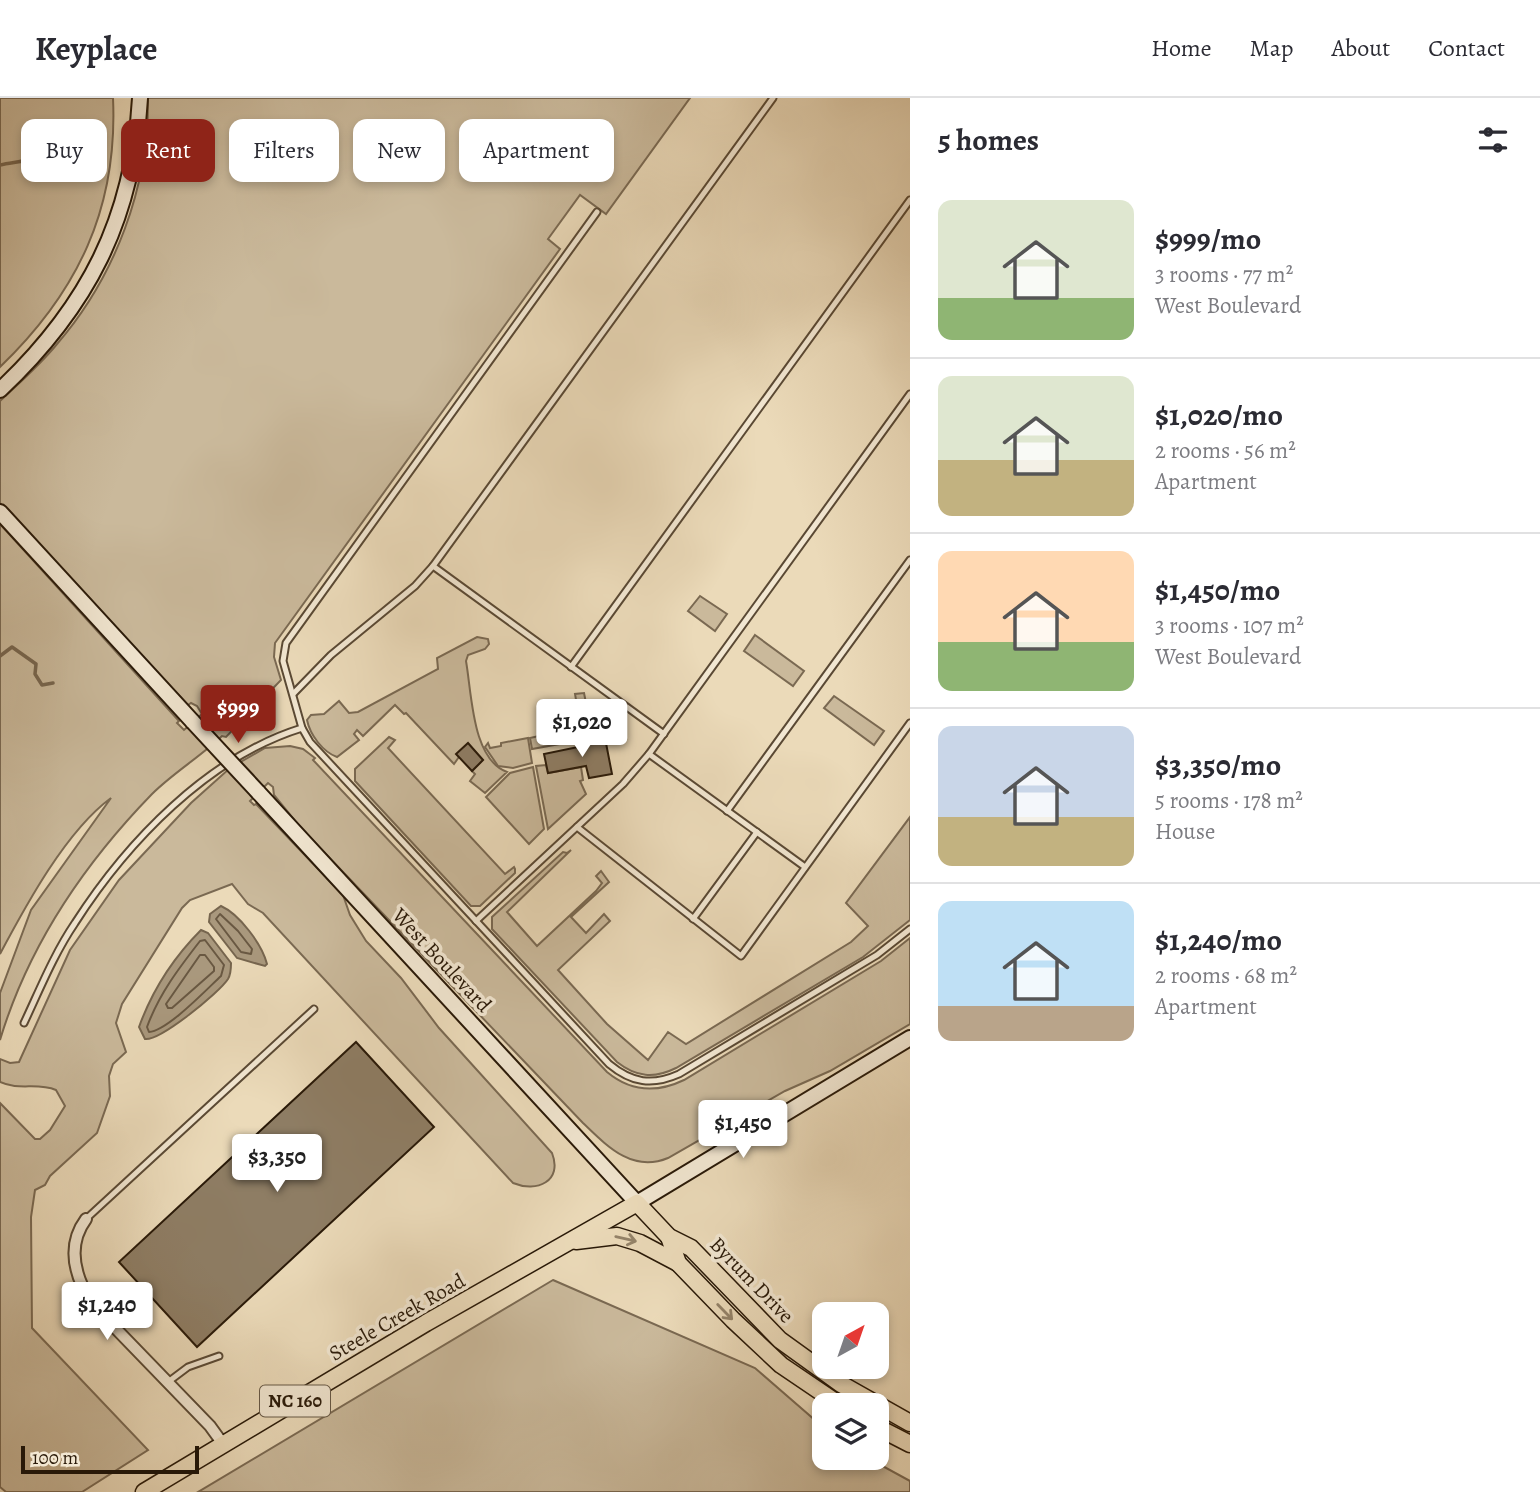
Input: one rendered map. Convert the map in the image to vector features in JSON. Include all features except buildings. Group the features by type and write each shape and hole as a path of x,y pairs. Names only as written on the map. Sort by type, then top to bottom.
{"main road":[{"name":"Byrum Drive","path":"637,1203 669,1237 691,1248 780,1340 841,1384 910,1423"},
{"name":"Steele Creek Road","path":"144,1492 637,1203"},
{"path":"570,1241 617,1236 651,1247 678,1263"},
{"name":"Byrum Drive","path":"669,1237 678,1263 781,1365 822,1393"},
{"path":"889,1433 910,1444"}],"street":[{"path":"0,390 32,359 66,319 106,251 129,182 138,126 139,98"},
{"name":"West Boulevard","path":"0,512 637,1203"},
{"path":"637,1203 910,1038"},
{"path":"86,1219 78,1230 75,1244 75,1264 81,1286 92,1304 210,1426 223,1444"}],"lane":[{"path":"294,693 331,655 415,586 433,566 773,98"},
{"path":"571,667 910,200"},
{"path":"597,212 289,637 282,661 294,693 302,728 310,742 621,1074 650,1082 679,1074 877,955 910,929"},
{"path":"476,921 623,784 649,754 910,394"},
{"path":"727,811 910,560"},
{"path":"433,566 664,734"},
{"path":"577,827 741,956 910,723"},
{"path":"24,1023 74,923 132,848 218,768 248,750 302,728"},
{"path":"649,754 805,867"},
{"path":"693,919 757,832"},
{"path":"86,1219 314,1009"},
{"path":"168,1382 188,1367 219,1356"}],"shaded area":[{"path":"0,98 113,98 113,138 107,180 107,119 21,119 21,182 107,182 88,246 71,278 51,309 0,367"},
{"path":"148,98 690,98 606,214 580,195 548,239 560,249 275,643 274,657 281,680 226,737 222,736 152,794 81,878 42,940 26,972 0,1040 0,993 31,910 111,798 78,829 48,870 0,954 0,524 179,721 177,723 184,730 202,714 197,706 191,703 188,705 0,503 0,401 37,367 57,344 96,290 125,229 138,182 215,182 215,119 147,119"},
{"path":"700,596 727,614 715,631 688,611"},
{"path":"755,635 804,671 793,686 744,651"},
{"path":"477,637 488,639 489,644 485,649 468,655 466,661 472,708 480,740 487,754 495,765 507,772 485,793 470,781 475,774 472,771 483,760 468,744 454,764 406,713 395,705 363,736 357,730 354,734 359,740 337,757 322,747 314,737 307,720 311,715 324,714 339,701 349,713 358,712 438,669 437,658"},
{"path":"584,693 593,738 532,749 530,738 581,729 575,694"},
{"path":"834,696 884,731 874,745 824,708"},
{"path":"389,737 395,740 388,748 505,874 514,867 515,873 480,906 471,906 355,781 355,769"},
{"path":"528,738 532,763 513,768 498,766 485,747 488,743 490,748"},
{"path":"290,746 303,749 315,758 313,760 607,1072 625,1084 654,1088 684,1080 881,961 910,938 910,1024 830,1071 785,1091 668,1158 655,1162 632,1160 611,1148 583,1123 300,827 274,795 273,787 268,783 250,801 256,804 343,895 350,915 366,941 401,978 439,1028 552,1153 554,1171 546,1182 539,1185 522,1186 513,1183 263,913 248,904 232,884 190,900 182,908 122,1004 116,1023 126,1052 113,1064 109,1076 110,1096 97,1133 50,1176 45,1185 35,1190 31,1217 32,1328 148,1450 82,1492 6,1492 0,1487 0,1103 35,1139 40,1139 50,1130 65,1106 56,1090 0,1082 0,1059 10,1063 19,1062 70,950 119,880 191,803 230,768 265,748"},
{"path":"546,765 548,773 581,767 583,780 580,781 586,794 548,829 536,766"},
{"path":"533,767 544,829 529,844 486,797 510,773"},
{"path":"910,817 910,920 863,957 676,1068 660,1074 645,1075 631,1071 617,1062 492,929 492,917 563,852 571,850 507,912 537,946 596,891 602,883 596,876 601,871 609,882 571,917 586,933 604,914 610,921 558,970 607,1024 648,1060 668,1032 686,1044 851,942 868,926 846,903"},
{"path":"553,1280 755,1368 812,1418 812,1470 889,1470 910,1481 910,1492 198,1492"}],"water":[{"path":"221,906 249,930 264,956 267,964 265,966 237,958 209,922 210,914"},
{"path":"201,930 208,933 231,963 229,977 189,1015 153,1038 145,1039 139,1027 150,1000 173,963"}],"waterway":[{"path":"0,165 21,162"},
{"path":"0,656 12,647 36,664 35,674 42,685 53,683"}]}
